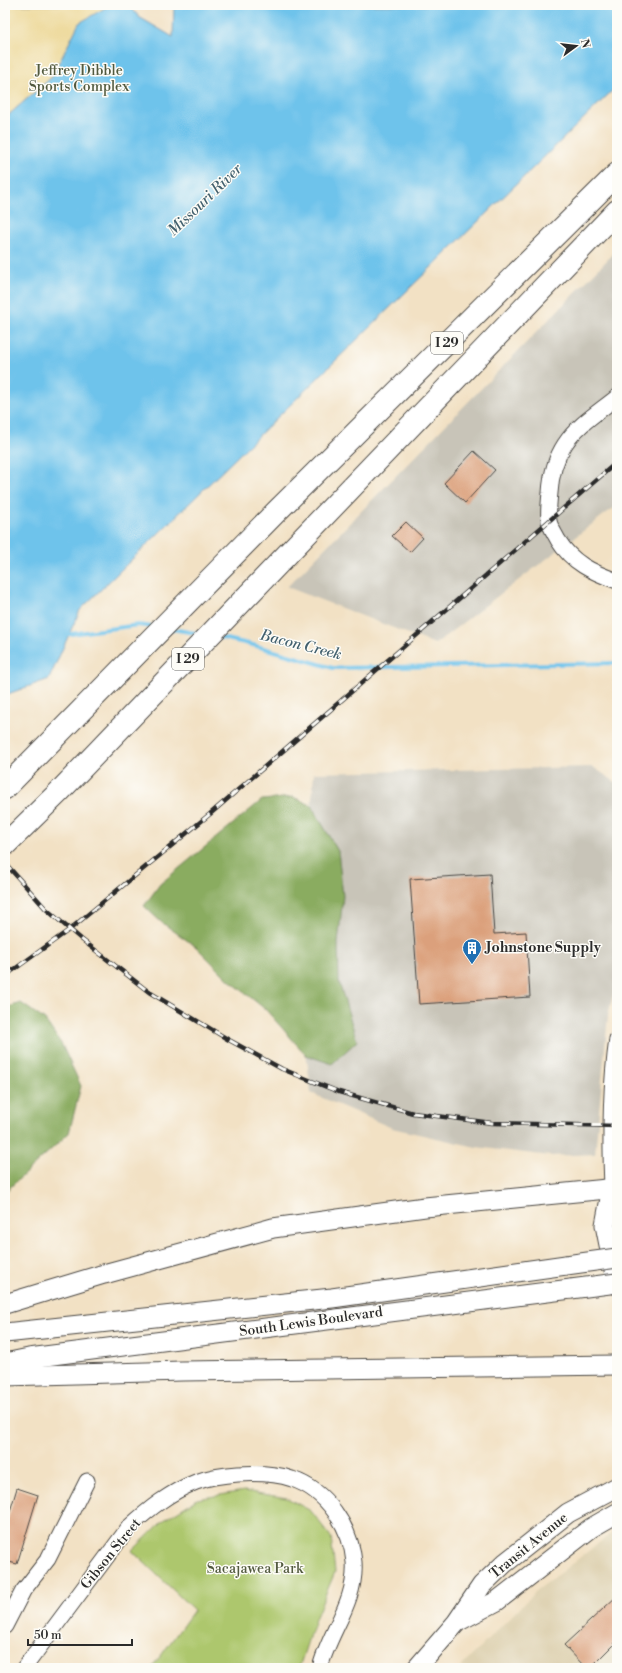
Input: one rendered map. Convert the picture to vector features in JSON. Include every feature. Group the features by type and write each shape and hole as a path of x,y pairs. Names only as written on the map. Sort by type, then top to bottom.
{"highway":[{"name":"I 29","path":"11,782 276,512 617,174"},
{"name":"I 29","path":"5,845 59,792 617,211"}],"main road":[{"path":"5,1304 104,1274 274,1228 425,1207 615,1192 605,1225 617,1284"},
{"name":"South Lewis Boulevard","path":"5,1333 332,1298 617,1258"},
{"name":"South Lewis Boulevard","path":"5,1364 29,1358 617,1284"},
{"path":"5,1376 182,1371 617,1365"},
{"name":"Transit Avenue","path":"417,1668 456,1623 482,1585 527,1544 568,1513 617,1487"},
{"name":"Transit Avenue","path":"456,1623 497,1601 591,1528 617,1513"}],"street":[{"path":"617,397 585,422 565,444 556,462 551,482 549,522 564,549 577,563 596,573 617,581"},
{"path":"615,1192 611,1159 613,1074 617,1039"},
{"name":"Gibson Street","path":"24,1668 129,1528 146,1511 170,1494 197,1482 222,1476 253,1473 292,1479 310,1488 323,1499 337,1515 349,1538 354,1563 351,1593 323,1655 320,1668"},
{"path":"5,1626 23,1591 48,1559 87,1481"}],"shaded area":[{"path":"617,250 617,505 435,644 287,587"},
{"path":"593,767 617,783 617,980 608,1015 595,1154 550,1156 476,1147 392,1128 311,1093 297,977 314,773"},
{"path":"617,1529 617,1668 460,1668 535,1592"}],"green space":[{"path":"293,797 311,805 338,851 343,896 338,943 339,982 357,1041 332,1064 306,1055 266,1010 228,979 195,946 161,922 144,906 160,884 262,800"},
{"path":"21,1003 45,1020 62,1045 81,1086 69,1133 5,1192 5,1008"},
{"name":"Sacajawea Park","path":"244,1491 287,1498 311,1511 331,1537 335,1572 315,1619 299,1668 152,1668 194,1610 132,1551 164,1520 197,1499"}],"sand":[{"path":"5,5 120,5 52,77 5,118"}],"water":[{"name":"Missouri River","path":"110,5 129,5 139,17 173,37 174,5 617,5 617,86 80,610 49,679 5,695 5,118 52,77 79,23"}],"building":[{"path":"474,451 495,470 465,503 444,483"},
{"path":"406,522 423,538 410,552 392,536"},
{"name":"Johnstone Supply","path":"490,874 494,934 526,932 530,997 419,1004 410,879"},
{"path":"17,1488 38,1495 17,1564 5,1561 5,1528"},
{"path":"617,1596 617,1641 590,1668 586,1668 564,1645"}],"waterway":[{"name":"Bacon Creek","path":"63,635 138,625 154,627"},
{"name":"Bacon Creek","path":"172,629 201,634"},
{"name":"Bacon Creek","path":"218,637 253,645 333,668 617,663"}],"railway":[{"path":"5,976 69,930 210,814 617,462"},
{"path":"5,863 46,909 81,939 149,992 229,1040 282,1069 339,1092 413,1113 492,1123 617,1126"}],"place":[{"name":"Johnstone Supply","path":"472,965"}],"park label":[{"name":"Jeffrey Dibble Sports Complex","path":"79,80"}]}
